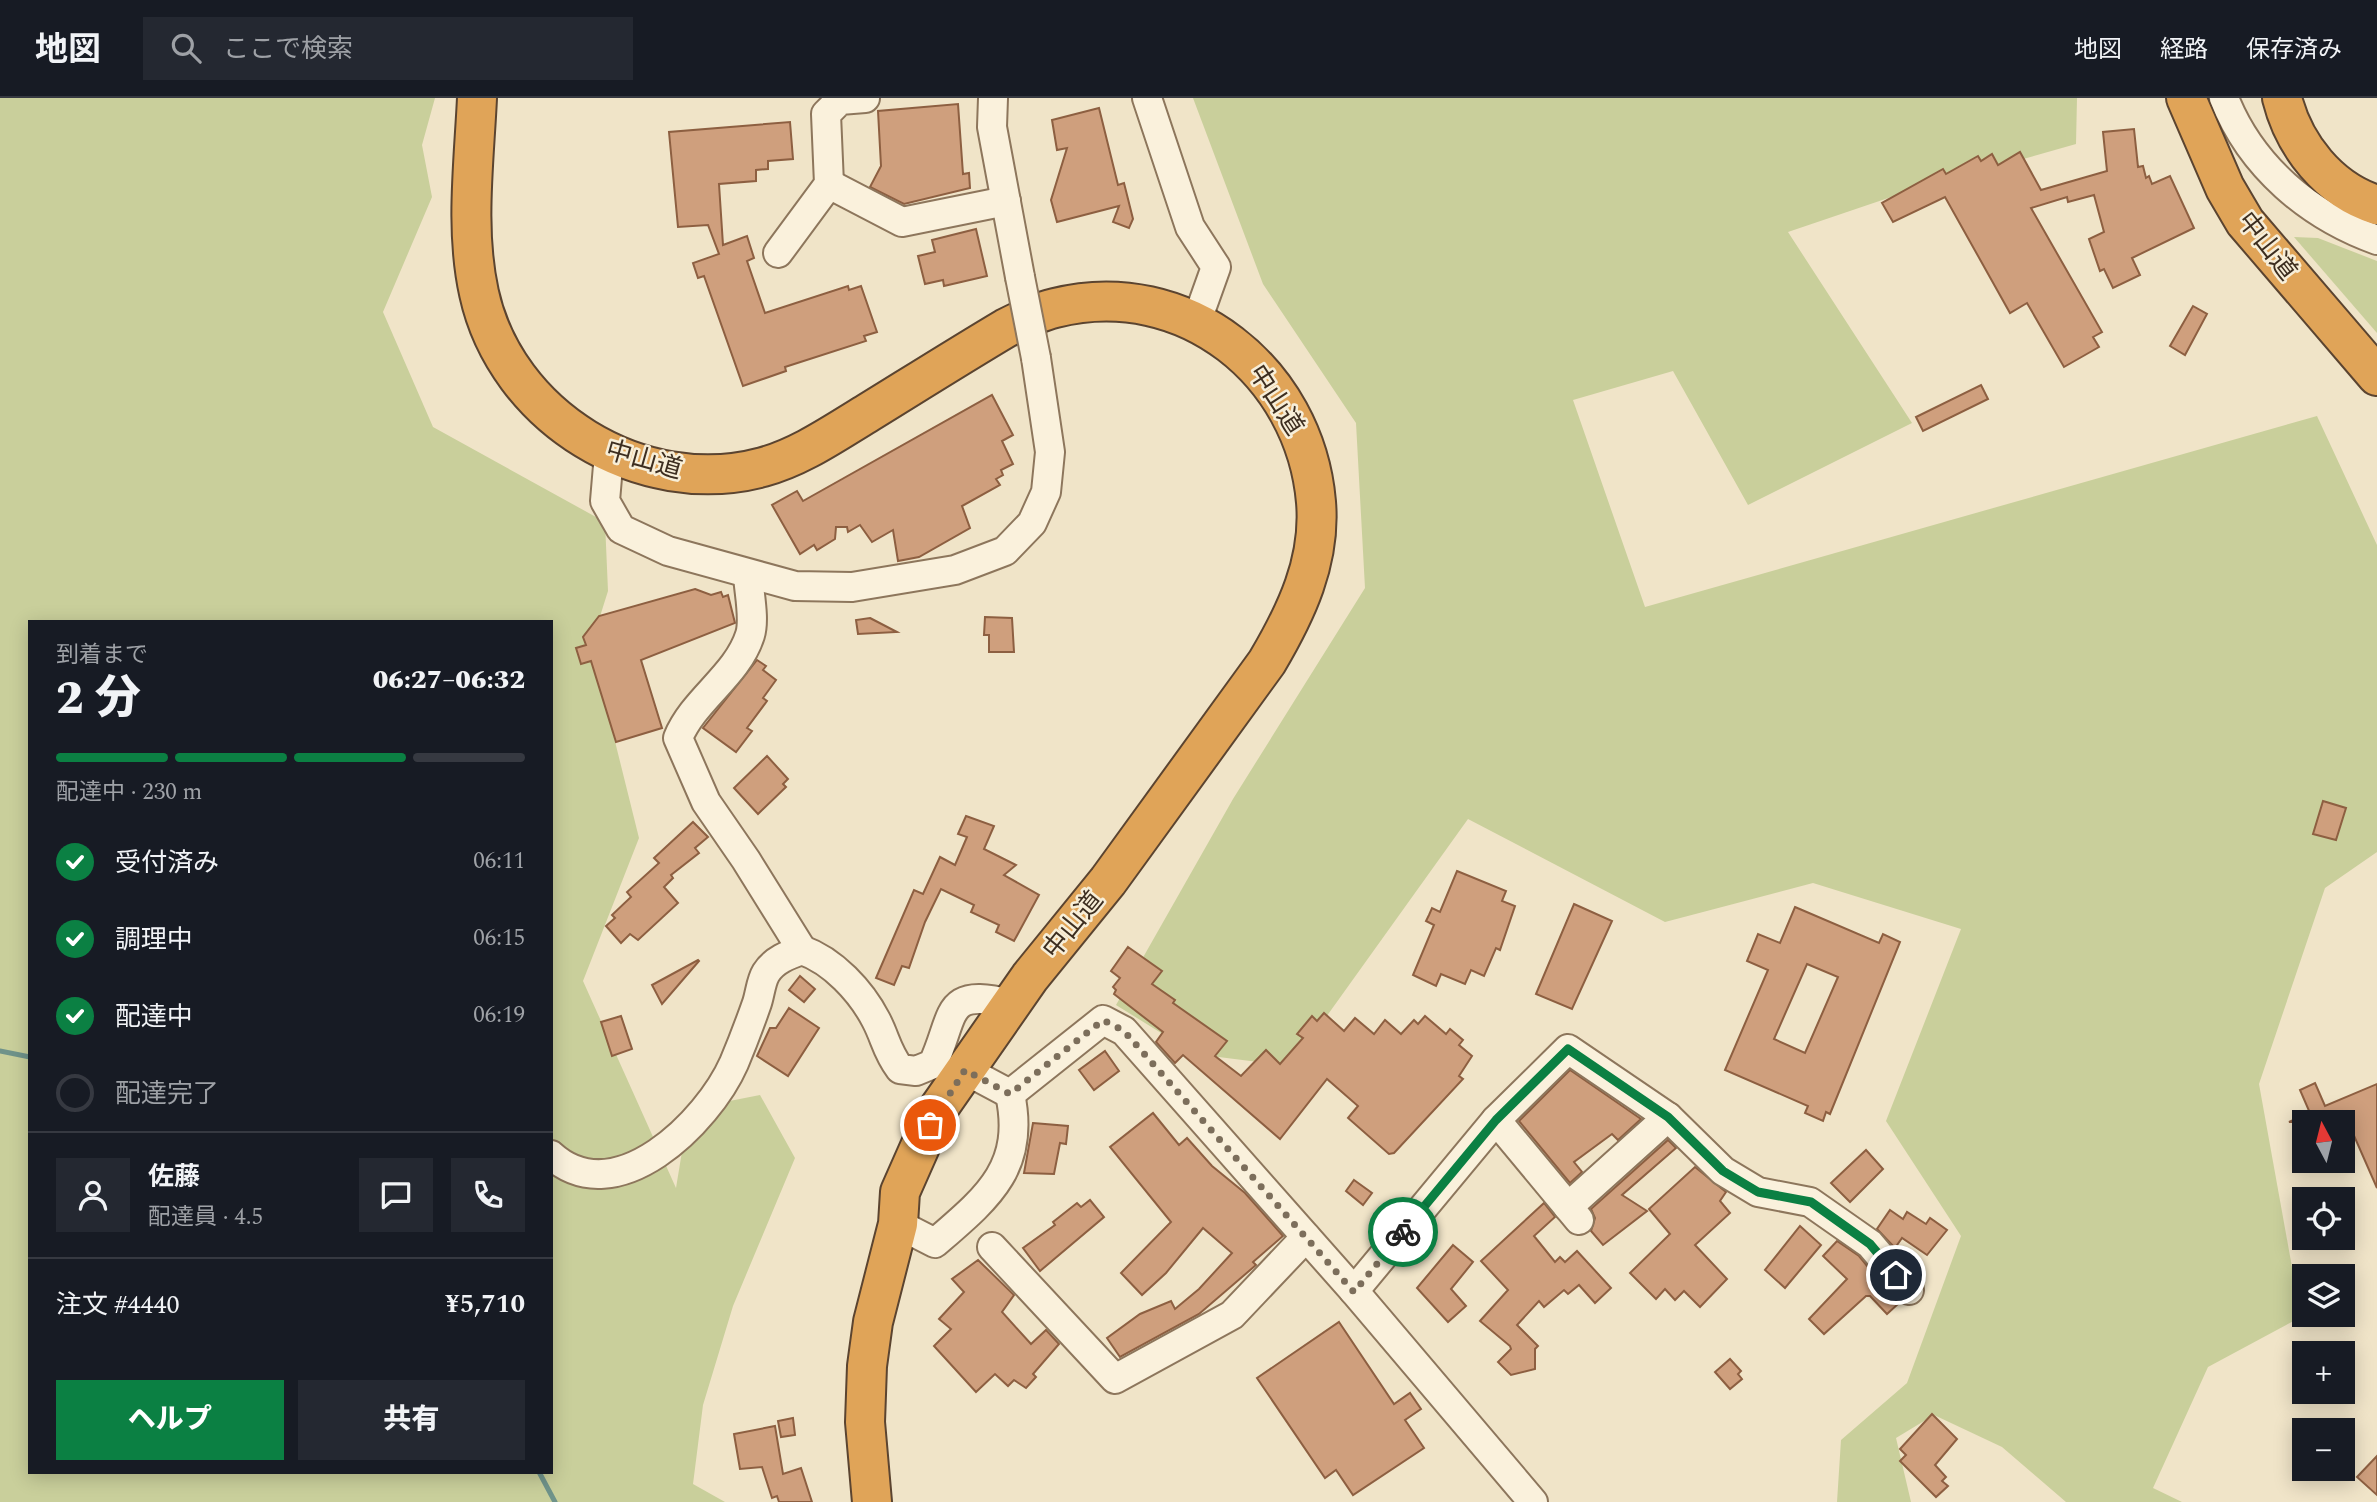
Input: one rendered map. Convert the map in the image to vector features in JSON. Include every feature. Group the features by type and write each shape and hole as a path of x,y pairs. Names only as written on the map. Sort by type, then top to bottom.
{"highway":[{"name":"中山道","path":"477,98 472,238 479,293 486,318 499,349 529,391 554,418 609,454 667,471 697,474 763,467 822,441 1006,328 1036,314 1091,303 1123,303 1196,323 1252,360 1284,402 1301,436 1316,504 1310,567 1296,611 1267,662 1108,881 1011,1004 965,1070 938,1110 900,1192 898,1224 880,1284 867,1366 865,1422 872,1502"},
{"name":"中山道","path":"2186,98 2225,188 2245,222 2377,376"},
{"path":"2282,98 2292,127 2317,164 2350,193 2377,205"}],"street":[{"path":"778,253 830,184 826,114 840,100 865,98"},
{"path":"609,454 605,501 621,529 668,551 748,575 795,586 852,587 955,570 1005,551 1032,523 1045,492 1050,452 1036,358 992,127 993,98"},
{"path":"1147,98 1190,227 1216,267 1196,323"},
{"path":"2224,98 2248,142 2287,188 2343,228 2377,240"},
{"path":"830,184 902,222 1006,201"},
{"path":"748,575 751,634 734,666 683,725 678,738 706,802 747,860 802,950 821,957 862,997 877,1022 886,1051 900,1069 916,1071 933,1064 950,1015 965,1000 981,996 1011,1004"},
{"path":"553,1157 563,1166 585,1173 622,1171 655,1156 718,1094 733,1065 766,973 781,958 802,950"},
{"path":"1010,1094 1103,1020 1124,1031 1354,1292 1533,1502"},
{"path":"1354,1292 1496,1120 1568,1049 1668,1117 1723,1171 1758,1192 1811,1202 1870,1244 1909,1290"},
{"path":"898,1224 935,1242 972,1211 996,1184 1010,1157 1016,1122 1010,1094 965,1070"},
{"path":"1496,1120 1574,1214 1668,1117"},
{"path":"992,1247 1115,1379 1232,1315 1306,1237"}],"green space":[{"path":"0,98 435,98 422,145 432,197 383,312 433,427 605,522 608,591 591,645 639,838 583,981 676,1188 689,1109 760,1095 795,1158 733,1306 703,1405 693,1484 725,1502 0,1502"},
{"path":"1193,98 2077,98 2076,144 1903,193 1788,232 1912,423 1748,505 1673,371 1573,400 1645,607 2317,416 2377,545 2377,852 2325,888 2259,1084 2292,1267 2292,1322 2208,1367 2153,1488 2182,1502 2066,1502 2002,1447 1934,1415 1896,1438 1911,1502 1837,1502 1841,1440 1907,1383 1961,1236 1886,1121 1961,929 1813,883 1665,922 1468,819 1291,1066 1195,1054 1116,1005 1233,799 1365,588 1356,423 1263,284"},
{"path":"2294,237 2318,238 2377,261 2377,333"}],"building":[{"path":"958,104 963,174 969,173 970,188 904,204 870,187 881,166 878,111"},
{"path":"1099,108 1118,185 1124,183 1133,219 1129,228 1113,222 1119,206 1057,222 1051,200 1067,148 1057,150 1052,120"},
{"path":"790,122 793,159 768,161 768,169 756,170 756,181 719,184 723,245 747,236 754,258 747,261 765,313 848,286 849,290 861,286 877,332 864,336 866,341 785,367 786,371 743,386 704,276 698,278 693,263 719,254 708,225 678,227 669,132"},
{"path":"2134,129 2138,167 2143,166 2146,178 2149,176 2152,184 2170,176 2194,228 2132,258 2140,275 2113,288 2104,269 2100,271 2089,239 2104,232 2094,195 2068,202 2067,197 2031,208 2102,332 2093,337 2099,347 2064,367 2027,303 2010,313 1945,197 1893,222 1882,203 1943,169 1946,174 1978,156 1981,161 1992,154 1998,165 2020,152 2041,190 2107,171 2103,132"},
{"path":"976,229 987,276 944,286 943,280 925,284 918,256 935,252 932,240"},
{"path":"2193,306 2207,314 2185,355 2170,346"},
{"path":"1981,385 1988,399 1923,431 1916,417"},
{"path":"992,395 1013,435 1002,441 1013,464 1001,470 1003,475 996,479 1000,485 962,506 970,528 919,557 898,561 893,530 872,542 860,525 848,532 847,527 836,527 835,539 817,550 814,545 800,554 772,505 797,491 803,501"},
{"path":"695,589 711,595 721,592 723,597 728,595 735,623 641,660 662,728 616,742 591,661 581,664 576,648 586,645 583,637 599,616"},
{"path":"985,617 1012,618 1014,652 989,652 989,635 984,635"},
{"path":"870,618 897,632 858,634 856,620"},
{"path":"757,660 766,666 763,670 776,680 763,698 767,701 747,728 752,731 736,752 703,728"},
{"path":"767,756 788,779 783,784 786,787 758,814 734,788"},
{"path":"2323,801 2346,808 2336,840 2313,834"},
{"path":"966,816 994,826 984,849 1016,865 1004,875 1039,895 1014,941 996,932 999,925 971,912 974,905 941,889 925,922 909,968 902,966 894,985 876,978 914,890 923,894 940,857 955,865 967,837 958,834"},
{"path":"693,822 708,837 695,848 699,853 671,875 673,878 664,887 678,903 638,940 630,934 621,943 606,926 615,918 612,915 631,897 627,892 659,863 654,858"},
{"path":"1457,871 1506,891 1502,901 1515,906 1500,950 1496,948 1484,976 1471,970 1465,984 1441,974 1436,986 1413,975 1434,925 1426,921 1432,908 1440,912"},
{"path":"1574,904 1612,921 1572,1009 1536,994"},
{"path":"1795,907 1879,943 1883,934 1900,942 1830,1114 1826,1112 1823,1121 1805,1113 1808,1106 1725,1070 1768,970 1747,961 1758,934 1780,943","holes":["1807,964 1838,977 1805,1053 1774,1039"]},
{"path":"1128,947 1162,971 1152,984 1175,1000 1173,1003 1227,1041 1215,1056 1241,1076 1266,1050 1280,1064 1303,1038 1297,1034 1312,1016 1317,1021 1324,1013 1344,1031 1355,1018 1374,1034 1385,1020 1401,1034 1414,1020 1418,1024 1425,1016 1446,1034 1450,1029 1463,1040 1459,1045 1472,1056 1459,1076 1463,1079 1394,1153 1389,1154 1348,1118 1358,1106 1327,1079 1280,1139 1183,1055 1175,1063 1156,1042 1163,1032 1114,994 1116,990 1113,987 1120,978 1111,971"},
{"path":"699,961 662,1004 652,985"},
{"path":"800,976 815,989 804,1002 789,990"},
{"path":"789,1008 819,1028 788,1076 757,1056 770,1028 776,1028"},
{"path":"621,1016 632,1049 612,1056 601,1022"},
{"path":"1105,1051 1119,1071 1094,1090 1079,1070"},
{"path":"1570,1070 1641,1119 1618,1140 1612,1134 1574,1162 1582,1172 1570,1183 1519,1121"},
{"path":"2315,1083 2325,1106 2377,1084 2377,1188 2356,1140 2356,1110 2309,1110 2300,1090"},
{"path":"1153,1113 1179,1145 1187,1138 1212,1166 1245,1193 1283,1236 1253,1262 1256,1265 1199,1314 1120,1357 1107,1338 1140,1314 1171,1301 1175,1309 1199,1289 1232,1253 1203,1228 1166,1273 1142,1295 1121,1273 1171,1222 1110,1147"},
{"path":"1033,1123 1068,1126 1066,1144 1060,1143 1054,1174 1024,1173"},
{"path":"1668,1140 1676,1148 1622,1195 1647,1211 1603,1245 1591,1231 1595,1218 1591,1209"},
{"path":"1866,1150 1883,1169 1850,1202 1831,1183"},
{"path":"1695,1167 1726,1192 1720,1201 1730,1213 1695,1245 1727,1279 1700,1307 1684,1291 1675,1300 1665,1289 1656,1299 1630,1273 1670,1234 1649,1209"},
{"path":"1354,1180 1372,1193 1363,1205 1346,1191"},
{"path":"1090,1200 1104,1217 1040,1271 1023,1248 1055,1225 1053,1222 1077,1203 1081,1207"},
{"path":"1544,1203 1555,1217 1534,1236 1555,1262 1560,1257 1565,1262 1577,1251 1611,1288 1595,1303 1579,1285 1568,1294 1564,1290 1544,1307 1539,1301 1517,1325 1538,1346 1535,1349 1535,1369 1511,1375 1498,1362 1511,1349 1510,1346 1480,1321 1508,1290 1481,1261"},
{"path":"1890,1210 1903,1219 1907,1212 1926,1224 1930,1218 1947,1230 1927,1255 1902,1238 1895,1248 1877,1229"},
{"path":"1800,1226 1821,1245 1785,1288 1765,1270"},
{"path":"1837,1241 1859,1256 1898,1304 1887,1314 1870,1296 1866,1296 1824,1334 1809,1319 1847,1279 1823,1256"},
{"path":"1453,1245 1473,1262 1451,1289 1466,1306 1448,1322 1417,1288"},
{"path":"978,1260 1014,1295 1002,1312 1031,1344 1046,1330 1059,1344 1033,1374 1036,1377 1026,1388 1014,1380 1008,1386 995,1374 976,1392 934,1346 951,1329 939,1319 964,1292 952,1279"},
{"path":"1339,1322 1394,1404 1410,1393 1421,1409 1405,1420 1424,1448 1353,1495 1336,1470 1325,1478 1257,1378"},
{"path":"1730,1359 1741,1371 1738,1374 1742,1379 1730,1389 1715,1372"},
{"path":"1932,1414 1957,1439 1935,1465 1946,1477 1942,1481 1948,1486 1936,1497 1900,1461 1906,1455 1900,1449"},
{"path":"793,1418 795,1435 781,1437 778,1421"},
{"path":"775,1426 783,1474 801,1468 812,1502 779,1502 777,1496 772,1498 762,1467 740,1469 734,1434"},
{"path":"2377,1456 2377,1495 2357,1477"}],"waterway":[{"path":"0,1051 28,1057"},
{"path":"540,1474 555,1502"}],"way so far":[{"path":"930,1125 965,1070 1010,1094 1103,1020 1124,1031 1354,1292 1403,1232"}],"route":[{"path":"1403,1232 1496,1120 1568,1049 1668,1117 1723,1171 1758,1192 1811,1202 1870,1244 1896,1275"}]}
